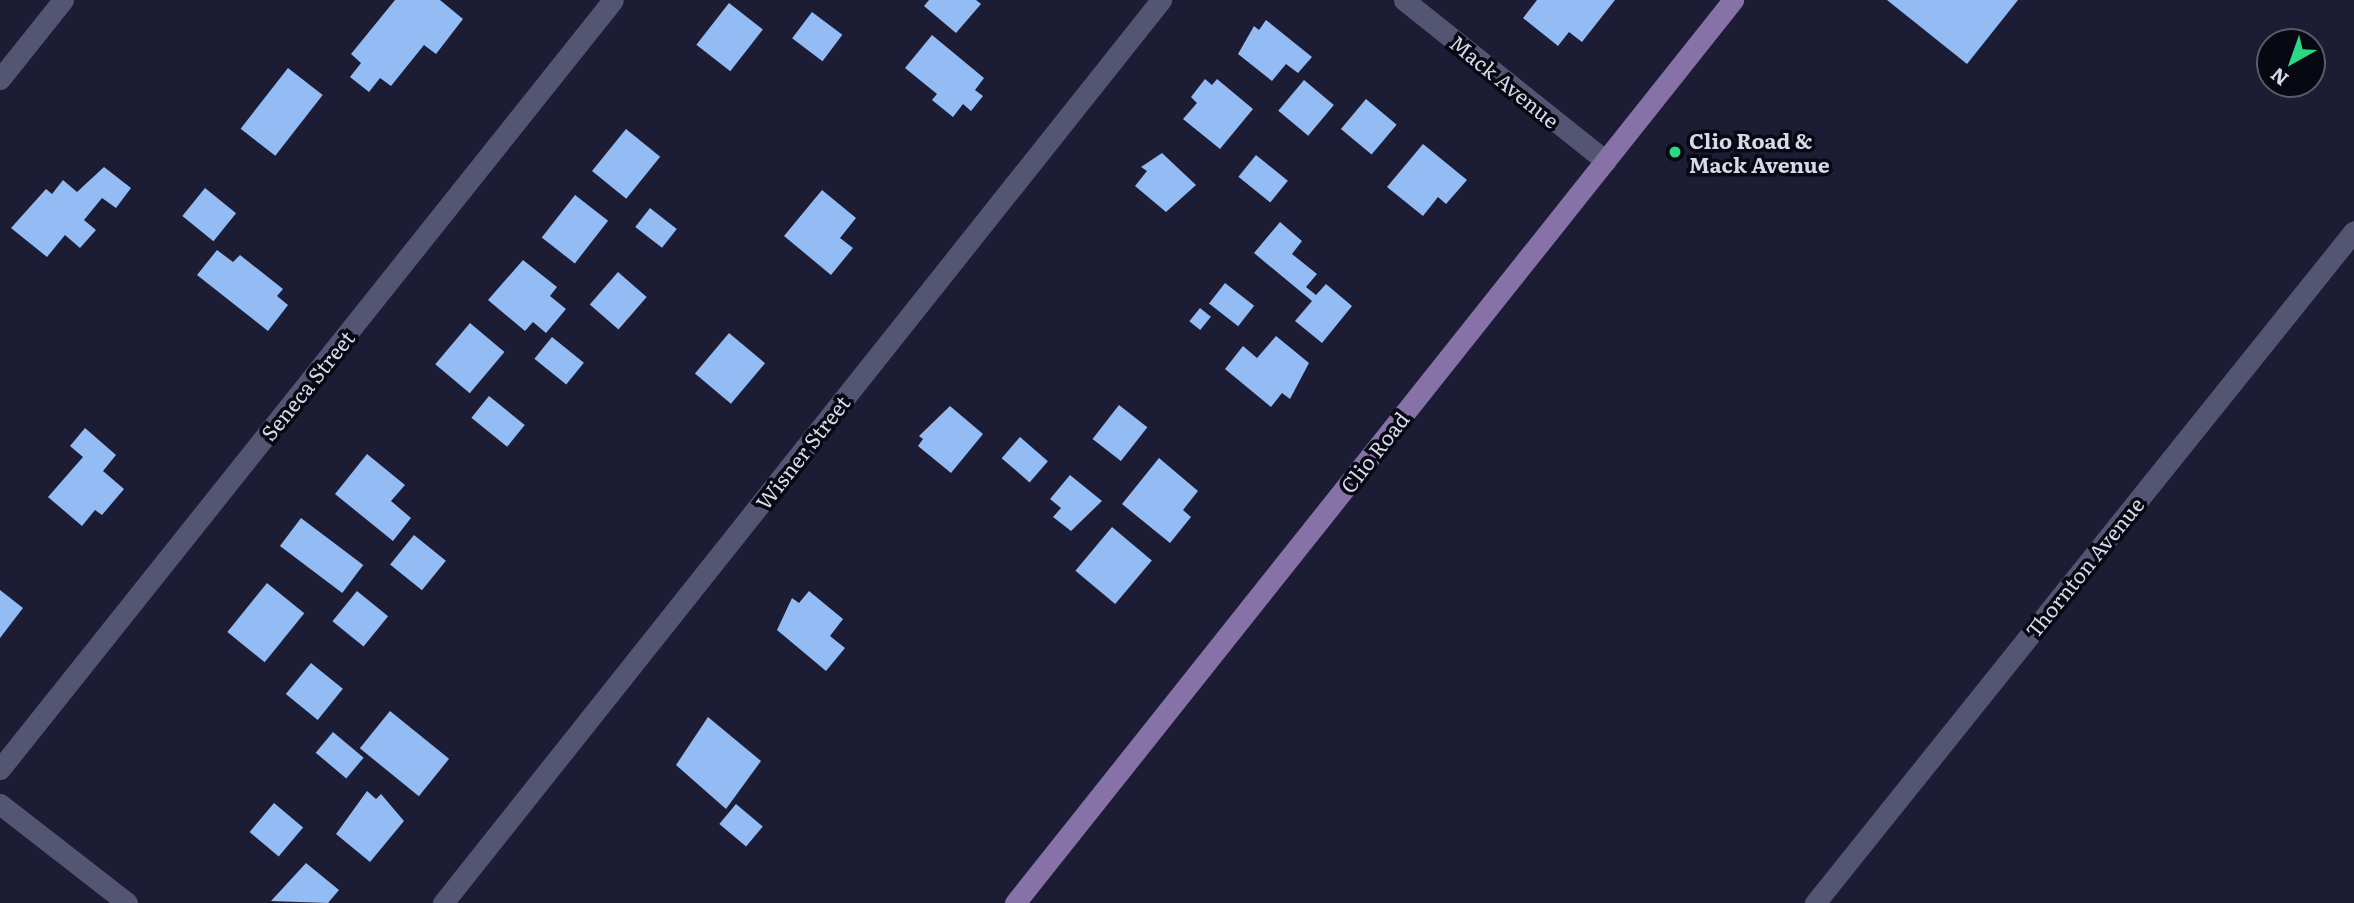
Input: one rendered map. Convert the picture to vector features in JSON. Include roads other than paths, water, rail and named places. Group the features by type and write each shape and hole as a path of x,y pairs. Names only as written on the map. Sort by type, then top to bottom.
{"main road":[{"name":"Clio Road","path":"1015,903 1733,0"}],"street":[{"path":"0,79 63,0"},
{"name":"Seneca Street","path":"0,769 613,0"},
{"name":"Wisner Street","path":"443,903 1161,0"},
{"name":"Mack Avenue","path":"1404,0 1606,161"},
{"name":"Thornton Avenue","path":"1815,903 2354,231"},
{"path":"0,804 127,903"}],"place":[{"name":"Clio Road & Mack Avenue","path":"1675,152"}]}
